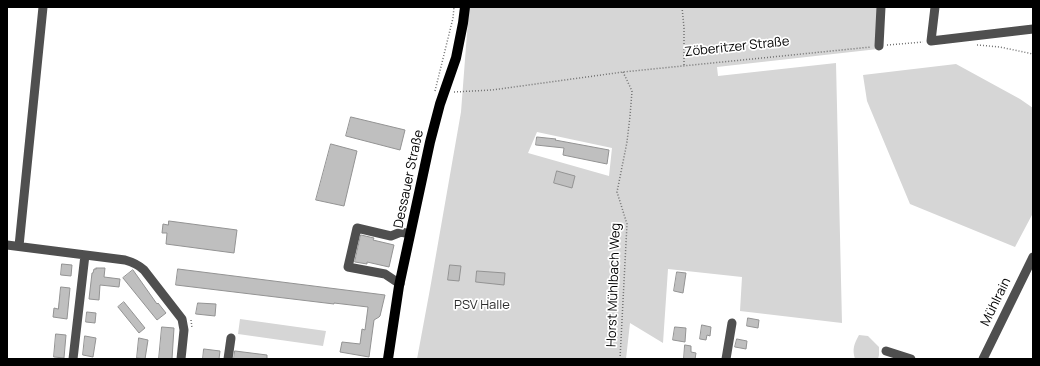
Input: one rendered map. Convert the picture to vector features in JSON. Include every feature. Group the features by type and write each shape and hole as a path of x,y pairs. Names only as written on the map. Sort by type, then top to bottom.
{"main road":[{"name":"Dessauer Straße","path":"388,359 410,234 436,116 456,58 465,7"}],"street":[{"path":"19,246 43,7"},
{"path":"879,46 880,7"},
{"path":"935,7 931,41 1033,29"},
{"path":"400,284 385,274 348,267 357,228 391,236 401,232 410,234"},
{"path":"7,245 125,260 139,265 182,320 184,330 181,359"},
{"path":"73,359 85,255"},
{"name":"Mühlrain","path":"983,359 1033,257"},
{"path":"726,359 732,323"},
{"path":"228,359 231,338"},
{"path":"886,350 911,359"}],"path":[{"path":"682,7 684,28 684,66"},
{"name":"Zöberitzer Straße","path":"444,92 492,90 623,72 931,41"},
{"path":"973,44 1000,47 1033,54"},
{"name":"Horst Mühlbach Weg","path":"620,359 627,224 617,192 628,142 632,91 623,72"}],"green space":[{"name":"PSV Halle","path":"469,7 885,7 878,49 717,67 718,76 836,63 842,323 740,311 742,277 668,269 663,343 630,323 626,359 417,359 461,112","holes":["537,132 612,148 609,176 528,153"]},
{"path":"956,64 1020,99 1033,108 1033,213 1015,247 910,204 867,101 863,75"},
{"path":"240,319 326,331 323,346 238,334"},
{"path":"859,335 868,336 879,347 878,359 855,359 854,347"}],"building":[{"path":"351,117 405,130 400,150 346,136"},
{"path":"537,137 556,139 555,140 609,150 607,164 563,155 564,148 536,145"},
{"path":"331,144 357,151 344,206 316,200"},
{"path":"557,171 575,176 572,188 554,183"},
{"path":"169,221 237,230 234,253 166,244 167,233 162,233 163,224 168,225"},
{"path":"361,235 374,238 373,240 394,245 389,267 367,262 367,264 355,262"},
{"path":"62,264 72,265 71,276 61,275"},
{"path":"450,265 461,266 459,281 448,280"},
{"path":"96,268 105,268 104,277 120,279 119,287 100,285 99,300 89,299 92,273"},
{"path":"178,269 385,295 380,316 374,320 369,357 340,352 342,342 360,344 362,329 365,330 368,307 176,285"},
{"path":"133,270 157,304 158,303 166,313 157,320 123,278"},
{"path":"477,271 505,273 504,285 476,282"},
{"path":"677,272 686,273 683,293 674,291"},
{"path":"61,287 70,288 67,319 53,317 54,308 58,309"},
{"path":"124,302 145,328 139,333 118,307"},
{"path":"198,303 216,304 215,316 196,314"},
{"path":"87,312 96,313 95,323 86,322"},
{"path":"748,318 759,320 758,328 747,326"},
{"path":"702,325 711,327 710,336 707,335 706,340 700,339"},
{"path":"162,327 174,328 172,359 159,359"},
{"path":"675,327 686,328 685,342 673,340"},
{"path":"56,334 66,335 64,358 54,357"},
{"path":"85,336 96,338 93,357 83,355"},
{"path":"139,338 148,340 145,359 137,358"},
{"path":"737,339 747,341 746,349 735,347"},
{"path":"685,345 691,346 691,352 696,353 695,359 684,359"},
{"path":"204,349 220,351 219,359 203,359"},
{"path":"235,351 267,355 267,359 234,359"}]}
